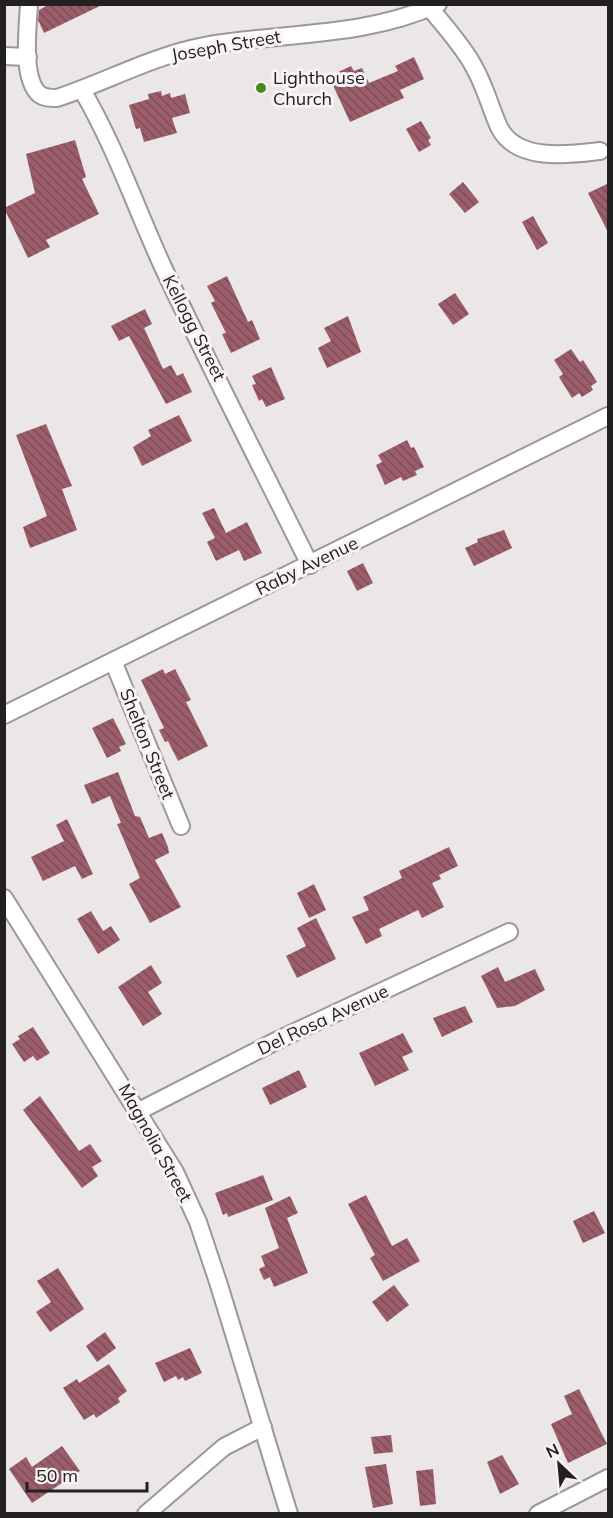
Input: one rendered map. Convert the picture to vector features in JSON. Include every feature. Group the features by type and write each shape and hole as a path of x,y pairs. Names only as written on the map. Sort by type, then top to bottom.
{"street":[{"name":"Joseph Street","path":"29,4 28,57 32,85 39,94 57,99 140,64 201,47 364,28 395,21 434,6"},
{"path":"434,6 473,65 500,129 509,141 516,146 545,153 600,151"},
{"path":"4,56 28,57"},
{"name":"Kellogg Street","path":"82,90 104,127 122,176 164,269 310,565"},
{"name":"Raby Avenue","path":"4,715 609,416"},
{"name":"Shelton Street","path":"113,661 181,826"},
{"name":"Magnolia Street","path":"4,898 175,1172 198,1222 289,1514"},
{"name":"Del Rosa Avenue","path":"139,1112 271,1044 509,932"},
{"path":"146,1514 224,1447 263,1427"},
{"path":"538,1514 609,1478"}],"building":[{"path":"50,4 104,4 44,33 38,20 39,10"},
{"path":"414,57 424,79 400,90 404,98 350,122 331,81 336,79 334,74 351,66 354,71 362,68 369,83 398,71 395,66"},
{"path":"161,91 162,96 170,93 171,98 185,94 190,113 172,118 177,133 144,142 140,128 136,129 129,105 149,99 148,94"},
{"path":"421,121 431,138 428,140 431,145 419,152 406,129"},
{"path":"75,140 86,177 82,179 99,214 46,240 50,247 28,258 4,208 35,193 26,154"},
{"path":"463,182 479,202 465,213 449,194"},
{"path":"609,183 609,234 588,193"},
{"path":"533,216 548,243 537,250 522,222"},
{"path":"227,276 248,322 252,320 260,339 231,353 222,334 226,333 211,303 215,301 207,286"},
{"path":"455,293 469,314 453,325 438,304"},
{"path":"145,309 152,324 144,328 163,369 171,365 177,376 183,373 192,392 166,404 129,336 119,341 111,326"},
{"path":"348,316 361,352 327,368 318,348 331,341 324,328"},
{"path":"571,349 580,362 583,360 597,382 591,386 593,390 582,397 579,393 572,398 559,377 563,374 554,360"},
{"path":"271,367 285,399 266,407 262,399 259,401 252,385 256,384 252,376"},
{"path":"179,415 192,441 142,466 133,447 151,436 148,430"},
{"path":"46,424 72,486 62,489 77,530 30,548 23,527 47,516 16,435"},
{"path":"407,440 411,448 414,447 424,467 415,471 417,475 403,481 401,477 385,485 376,465 382,462 378,455"},
{"path":"214,508 226,533 247,522 262,553 244,561 239,550 216,561 207,542 215,538 202,513"},
{"path":"504,530 512,548 474,566 465,548 478,542 477,539"},
{"path":"363,563 373,583 357,591 347,571"},
{"path":"163,669 165,674 175,669 191,700 186,702 208,746 178,761 168,741 165,742 159,730 164,728 141,680"},
{"path":"113,718 126,744 119,747 121,751 107,758 92,728"},
{"path":"118,772 135,816 140,817 149,838 162,833 169,853 155,860 181,907 150,923 129,884 140,878 117,824 121,823 110,796 92,804 84,785"},
{"path":"67,819 93,874 82,879 75,866 43,881 31,857 64,841 56,825"},
{"path":"449,847 458,866 439,875 441,879 432,883 444,907 422,918 418,910 379,929 382,936 366,944 352,917 369,910 363,897 402,878 399,871"},
{"path":"314,884 326,910 309,918 297,893"},
{"path":"91,911 103,931 111,926 120,940 98,954 77,919"},
{"path":"316,918 336,959 297,978 286,956 306,946 297,928"},
{"path":"151,965 162,983 148,992 162,1014 143,1026 118,987"},
{"path":"498,967 505,982 535,969 545,990 515,1006 497,1008 481,976"},
{"path":"465,1006 473,1022 442,1037 433,1018"},
{"path":"33,1027 50,1053 37,1061 33,1056 24,1062 12,1044 20,1039 18,1036"},
{"path":"403,1033 413,1052 402,1057 409,1070 375,1086 359,1053"},
{"path":"299,1070 307,1087 270,1105 262,1088"},
{"path":"40,1096 79,1151 90,1144 102,1161 92,1167 98,1176 82,1188 23,1110"},
{"path":"263,1175 273,1200 228,1217 227,1213 223,1215 215,1193"},
{"path":"366,1195 392,1246 407,1238 420,1261 383,1281 370,1258 375,1255 348,1204"},
{"path":"290,1196 298,1213 287,1218 308,1273 274,1287 270,1277 264,1280 259,1269 265,1266 261,1256 279,1248 265,1208"},
{"path":"594,1211 605,1233 583,1243 573,1221"},
{"path":"58,1268 84,1309 50,1332 36,1312 51,1302 37,1281"},
{"path":"394,1285 409,1305 387,1322 372,1302"},
{"path":"105,1332 116,1348 97,1362 86,1346"},
{"path":"190,1348 202,1373 185,1381 183,1377 178,1380 176,1376 164,1382 155,1363"},
{"path":"109,1364 127,1391 118,1398 120,1402 96,1418 94,1414 84,1420 63,1388 77,1379 79,1383"},
{"path":"579,1389 607,1444 568,1463 551,1424 572,1414 564,1396"},
{"path":"391,1435 393,1452 374,1454 371,1437"},
{"path":"62,1446 80,1471 32,1503 9,1469 26,1457 32,1467"},
{"path":"502,1455 519,1484 500,1494 487,1462"},
{"path":"386,1464 393,1504 373,1508 365,1467"},
{"path":"433,1469 436,1504 420,1506 416,1471"}],"place":[{"name":"Lighthouse Church","path":"261,88"}]}
